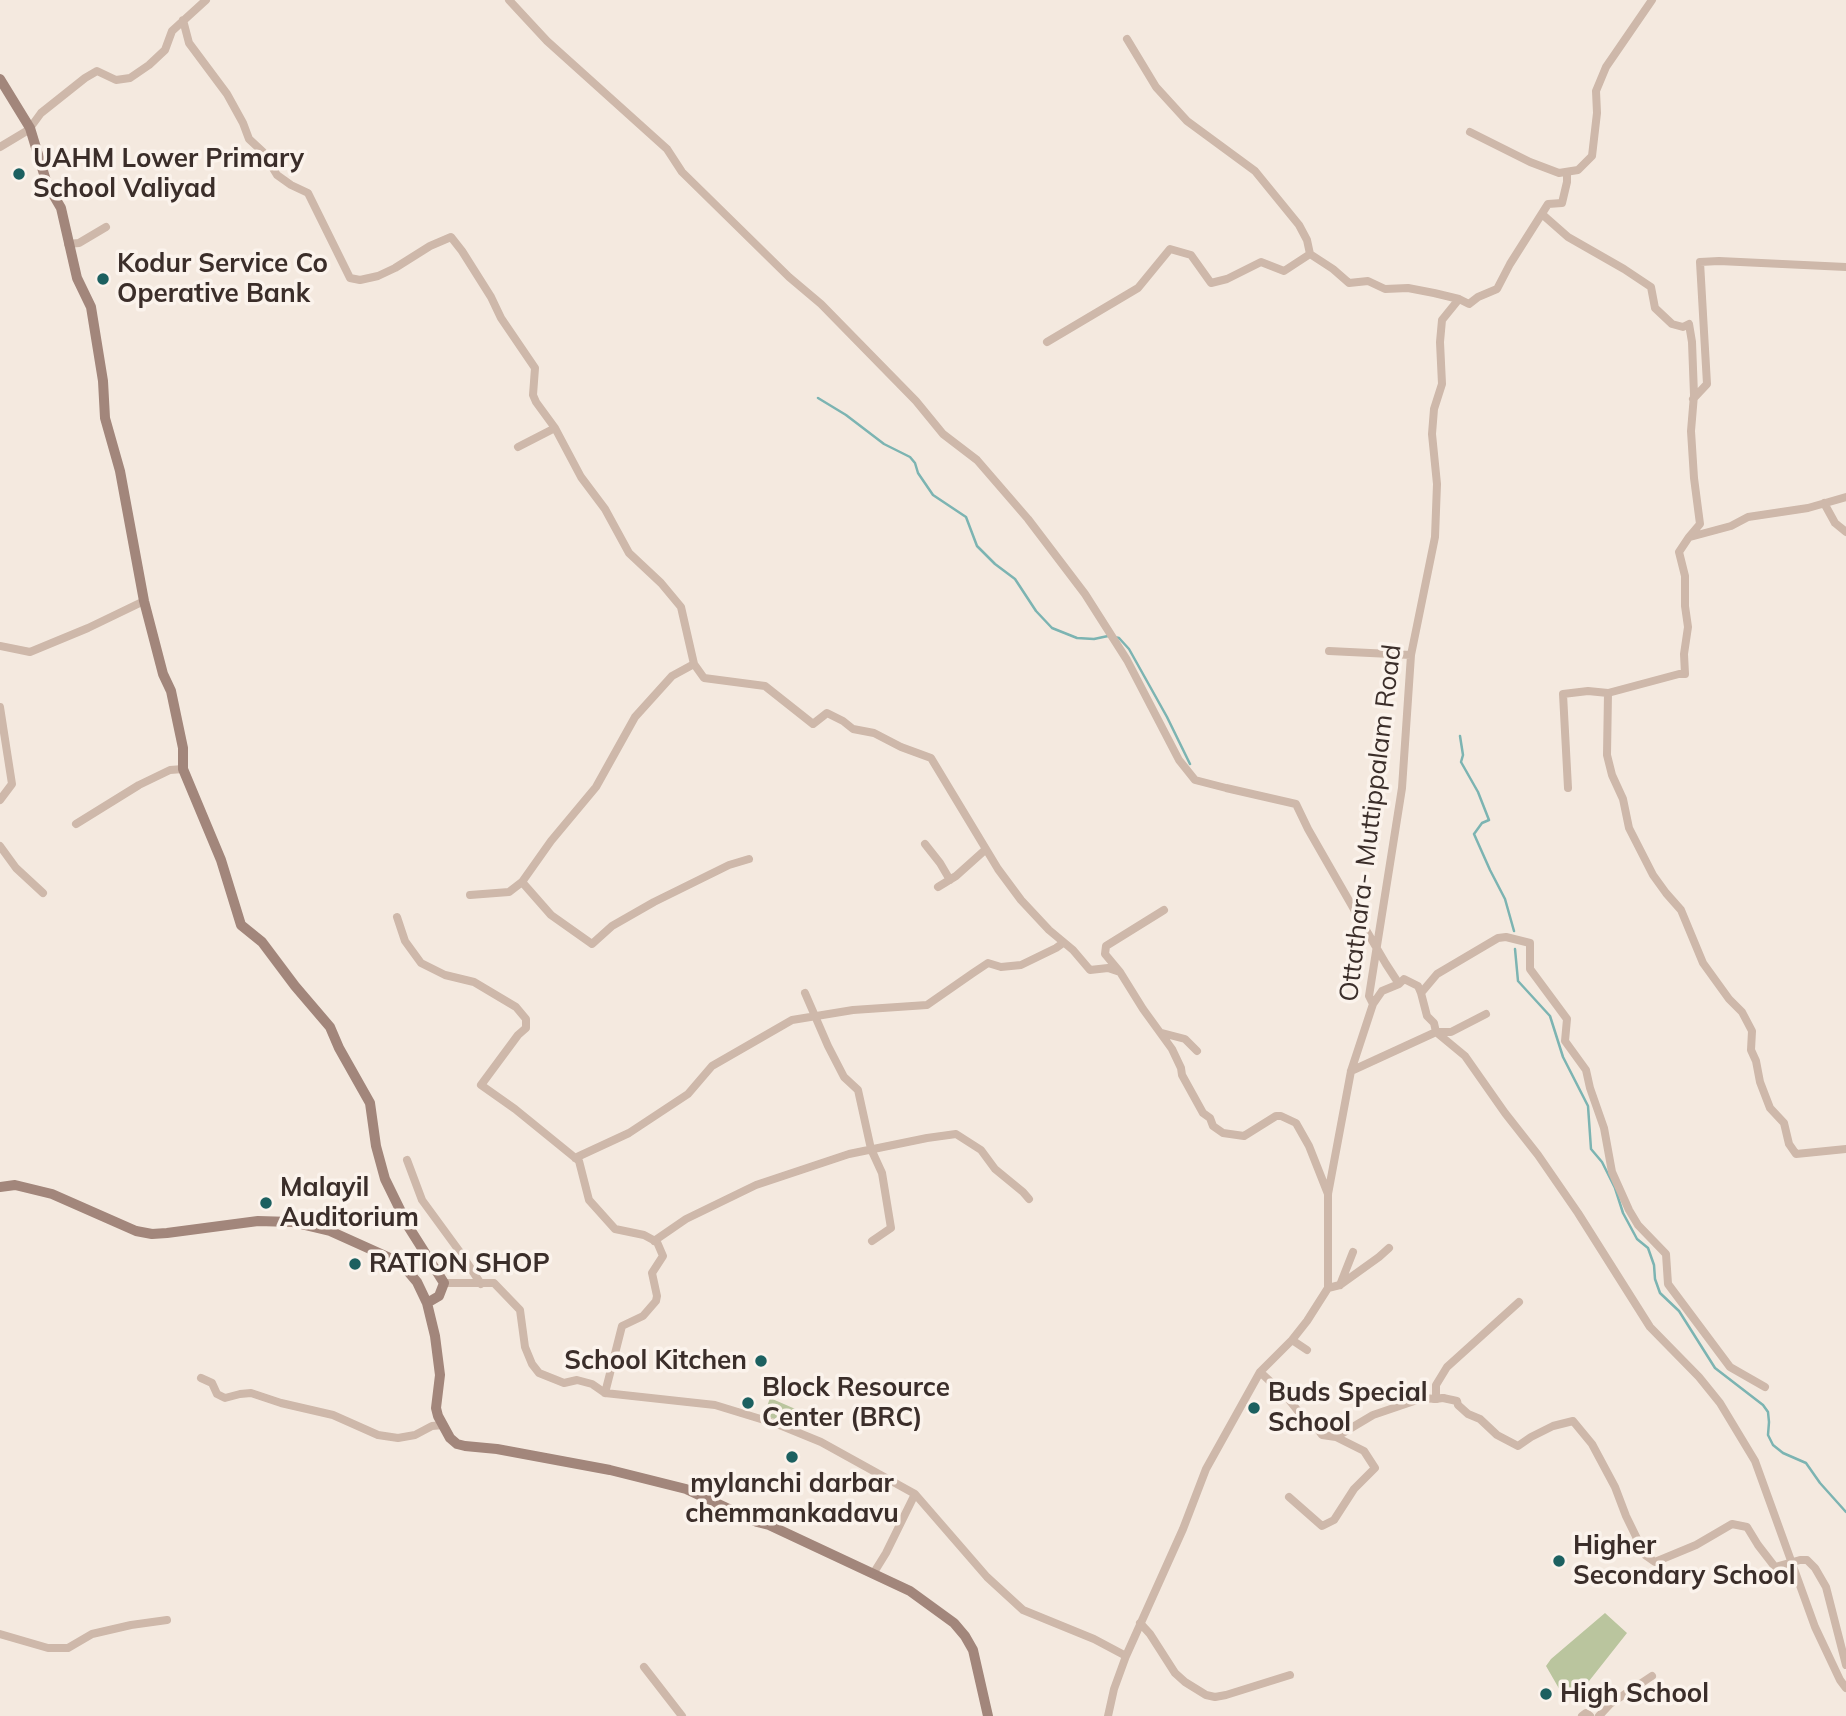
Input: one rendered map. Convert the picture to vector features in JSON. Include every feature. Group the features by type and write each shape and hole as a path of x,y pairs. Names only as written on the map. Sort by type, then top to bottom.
{"street":[{"path":"0,147 30,129 41,113 96,71 116,80 130,79 164,50 172,31 206,0"},
{"path":"509,0 547,41 667,149 682,172 789,277 821,304 916,401 943,434 977,460 1028,519 1084,594 1128,660 1179,760 1195,779 1296,804 1399,984"},
{"path":"1470,132 1559,173 1578,170 1592,156 1597,113 1596,91 1606,67 1652,0"},
{"path":"183,20 189,43 227,94 249,139 263,152 277,175 307,193 350,278 360,281 378,276 451,237 535,368 533,395 555,428 580,477 605,509 629,553 661,583 681,607 694,664 704,678 765,686 813,724 827,713 853,729 874,733 931,758 985,850 1021,900 1090,970 1108,968 1120,972"},
{"path":"1127,38 1156,87 1187,121 1255,171 1299,225 1307,240 1310,254 1349,283 1368,281 1385,289 1408,288 1459,299 1469,304 1497,289 1548,204 1562,203 1567,172"},
{"path":"0,79 30,129 47,184 61,208 77,278 91,307 103,381 105,418 120,471 144,601 163,674 171,691 183,748 183,769 221,860 241,925 262,942 331,1027 370,1103 376,1146 385,1179 408,1226 444,1283"},
{"path":"1543,215 1569,237 1651,288 1655,308 1672,324 1683,327 1689,324 1692,342 1691,431 1700,524 1679,552 1685,576 1688,627 1685,674 1608,693 1588,691 1563,694 1568,788"},
{"path":"68,244 79,243 106,227"},
{"path":"1047,342 1138,288 1170,249 1191,254 1211,283 1227,279 1261,262 1284,271 1310,254"},
{"path":"1693,399 1707,384 1700,262 1846,267"},
{"name":"Ottathara- Muttippalam Road","path":"1328,1288 1328,1194 1351,1071 1373,1004 1369,996 1402,789 1411,655 1435,537 1437,484 1432,434 1434,409 1442,384 1442,320 1459,299"},
{"path":"518,447 555,428"},
{"path":"1689,537 1731,526 1748,517 1808,508 1846,497"},
{"path":"1824,503 1835,523 1846,532"},
{"path":"0,646 30,652 144,601"},
{"path":"1329,651 1411,655"},
{"path":"470,895 509,892 522,882 551,841 596,787 635,717 672,676 694,664"},
{"path":"1608,693 1607,755 1612,775 1623,799 1629,828 1653,875 1681,910 1703,963 1742,1012 1752,1031 1751,1051 1770,1108 1784,1124 1789,1144 1796,1154 1846,1149"},
{"path":"0,707 12,785 0,800"},
{"path":"76,824 139,785 170,770 183,769"},
{"path":"925,844 950,880"},
{"path":"0,846 16,868 43,893"},
{"path":"938,887 985,850"},
{"path":"522,882 551,915 592,944 612,926 654,902 729,865 749,859"},
{"path":"1164,910 1106,946 1105,954 1172,1049 1182,1075 1213,1126 1223,1133 1244,1136 1276,1116 1296,1123 1309,1146 1328,1194"},
{"path":"397,917 405,941 421,962 446,975 474,982 516,1007 526,1019 526,1028 481,1086 515,1109 579,1161 589,1200 615,1229 644,1235 657,1242 663,1256 652,1273 656,1301 643,1316 622,1326 605,1393"},
{"path":"1421,993 1437,974 1480,946 1506,937 1530,943 1530,969 1567,1019 1565,1041 1587,1070 1590,1088 1604,1128 1612,1172 1638,1225 1666,1254 1668,1284 1730,1367 1765,1387"},
{"path":"575,1158 629,1133 688,1094 712,1066 792,1020 853,1010 927,1005 988,963 1001,967 1021,965 1063,943"},
{"path":"1373,1004 1382,991 1404,979 1418,986 1423,1007 1436,1032 1465,1056 1538,1155 1650,1328 1699,1377 1720,1403 1755,1461 1815,1627 1846,1688"},
{"path":"805,993 844,1077 858,1090 871,1149 882,1173 891,1228 872,1241"},
{"path":"1351,1071 1436,1032 1451,1032 1486,1014"},
{"path":"1161,1033 1185,1039 1197,1051"},
{"path":"654,1241 686,1219 756,1185 849,1154 956,1134 981,1150 995,1169 1029,1199"},
{"path":"407,1160 422,1200 481,1284"},
{"path":"0,1187 15,1185 52,1194 136,1231 152,1234 258,1222 292,1222 330,1231 390,1258 406,1269 417,1282 427,1303 440,1375 436,1408 450,1438 457,1444 580,1464 686,1489 910,1591 954,1623 965,1636 973,1650 988,1716"},
{"path":"1108,1716 1126,1656 1183,1529 1206,1469 1260,1372 1292,1340 1328,1288 1340,1285 1380,1257 1388,1248"},
{"path":"1340,1285 1353,1252"},
{"path":"444,1283 494,1283 520,1310 525,1347 539,1373 564,1383 576,1380 592,1384 605,1393 715,1405 777,1424 821,1442 915,1494 986,1577 1023,1610 1094,1639 1126,1656"},
{"path":"427,1303 439,1296 444,1283"},
{"path":"1437,1398 1436,1385 1447,1367 1519,1302"},
{"path":"1292,1340 1307,1350"},
{"path":"1260,1372 1286,1395 1302,1416 1311,1420 1322,1435 1336,1437 1364,1451 1375,1468 1354,1489 1334,1520 1322,1526 1289,1497"},
{"path":"201,1378 212,1383 217,1394 225,1398 251,1393 261,1395 281,1403 333,1415 378,1435 415,1435 432,1426 443,1425"},
{"path":"1336,1437 1373,1415 1423,1398 1457,1401 1468,1414 1480,1419 1497,1435 1518,1446 1553,1426 1573,1421 1592,1444 1645,1555 1655,1562 1696,1545 1732,1524 1747,1527 1775,1567 1807,1560 1815,1567 1830,1599 1846,1665"},
{"path":"873,1574 915,1494"},
{"path":"0,1634 48,1648 68,1648 92,1634 167,1620"},
{"path":"1140,1623 1175,1673 1206,1695 1226,1695 1290,1675"},
{"path":"644,1667 682,1716"},
{"path":"1600,1716 1611,1704 1652,1676"},
{"path":"1582,1716 1586,1713 1590,1716"}],"green space":[{"path":"770,1398 800,1411 797,1418 806,1423 804,1427 795,1424 793,1426 764,1415"},
{"path":"1605,1613 1627,1633 1578,1695 1565,1699 1546,1666"}],"waterway":[{"path":"818,398 884,444 910,457 933,495 966,517 977,546 1015,579 1036,611 1052,628 1077,638 1108,636"},
{"path":"1114,637 1119,638 1129,649 1190,764"},
{"path":"1460,736 1463,755 1461,762 1478,792 1489,820 1482,823 1474,834 1505,899 1514,931"},
{"path":"1515,949 1518,981 1550,1016 1563,1057 1588,1106 1591,1149 1602,1162 1637,1239 1648,1248 1660,1293 1679,1311 1715,1368 1763,1405 1768,1412 1768,1435 1773,1445 1783,1453 1806,1463 1846,1512"}],"place":[{"name":"UAHM Lower Primary School Valiyad","path":"19,174"},
{"name":"Kodur Service Co Operative Bank","path":"103,279"},
{"name":"Malayil Auditorium","path":"266,1203"},
{"name":"RATION SHOP","path":"355,1264"},
{"name":"School Kitchen","path":"761,1361"},
{"name":"Block Resource Center (BRC)","path":"748,1403"},
{"name":"Buds Special School","path":"1254,1408"},
{"name":"mylanchi darbar chemmankadavu","path":"792,1457"},
{"name":"Higher Secondary School","path":"1559,1561"},
{"name":"High School","path":"1546,1694"}]}
